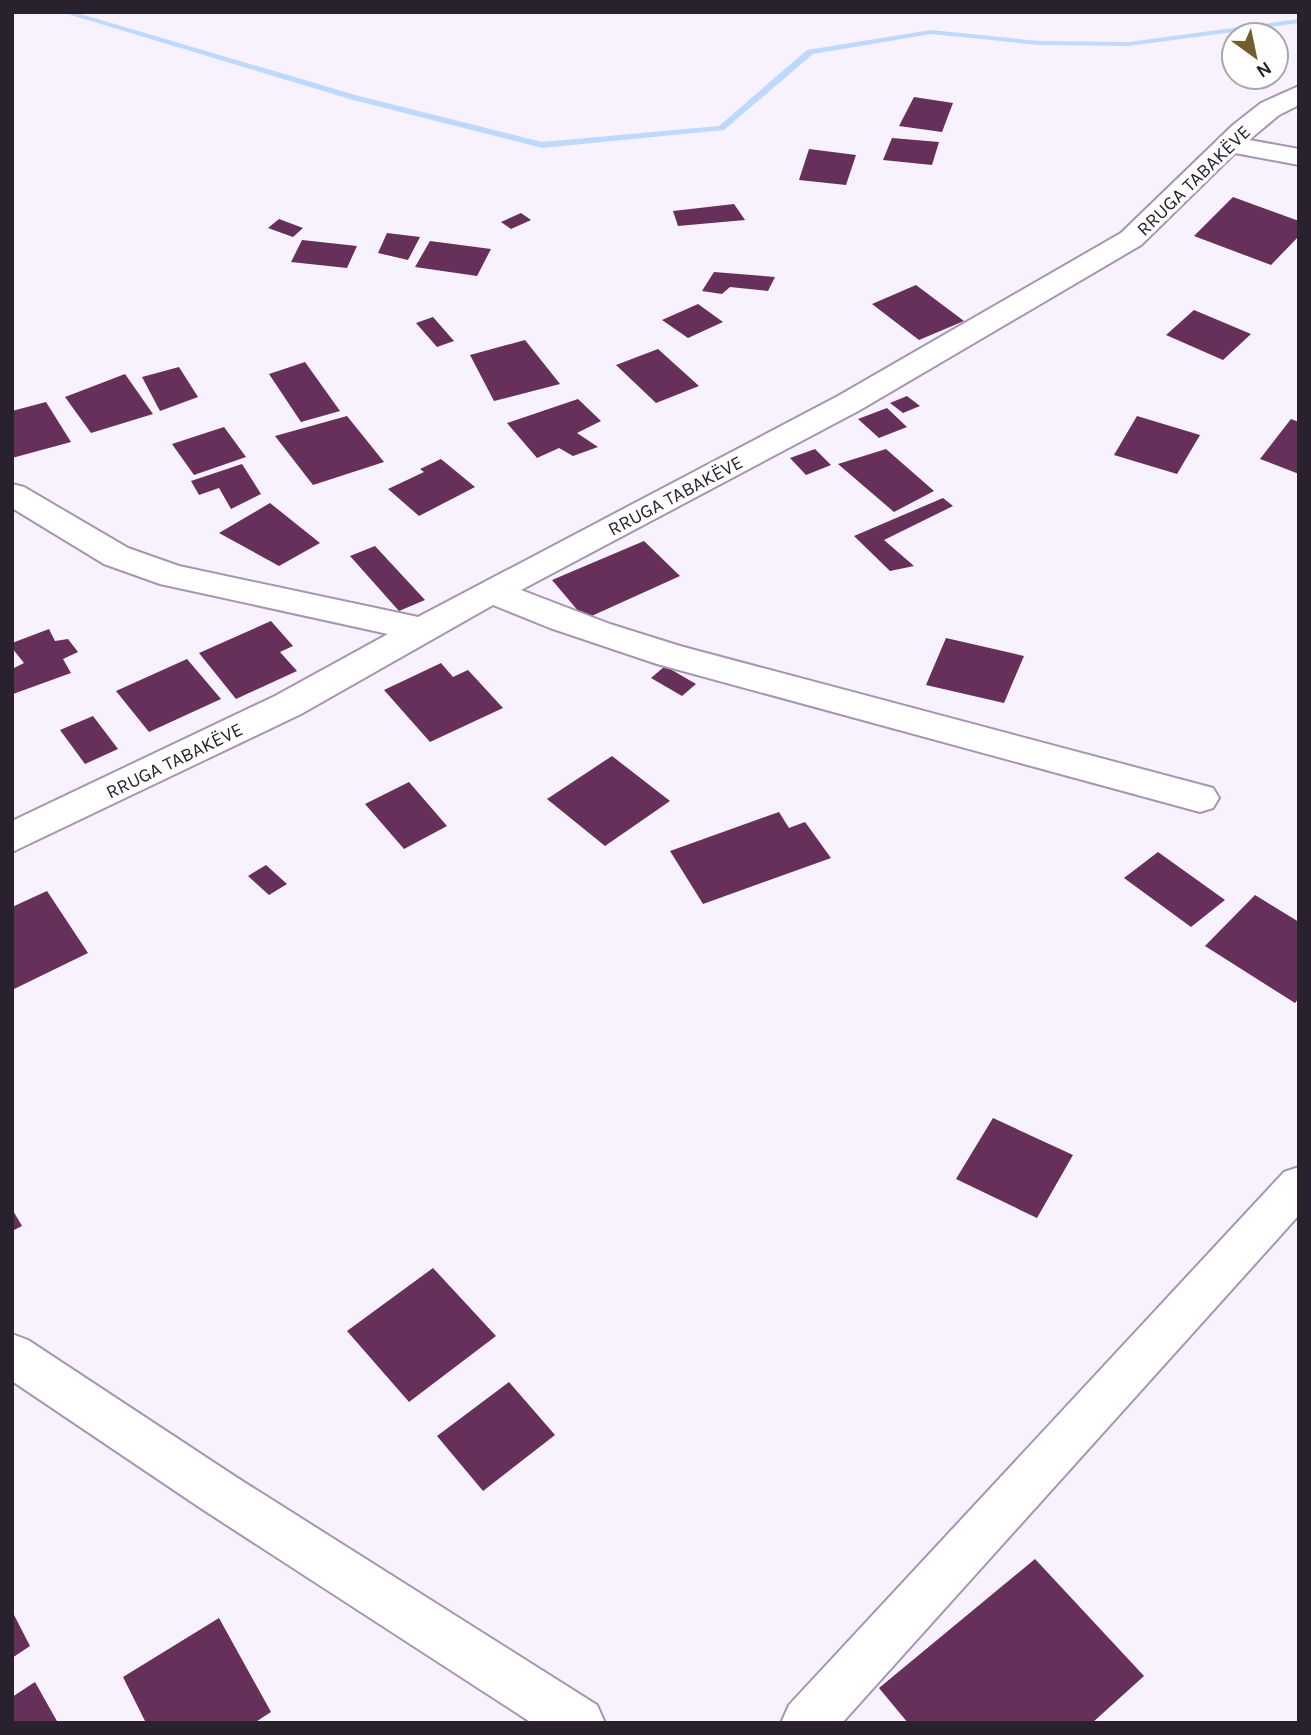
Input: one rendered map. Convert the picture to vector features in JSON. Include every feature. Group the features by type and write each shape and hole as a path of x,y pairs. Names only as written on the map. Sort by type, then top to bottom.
{"street":[{"name":"RRUGA TABAKËVE","path":"12,838 288,705 492,592 849,404 1131,239 1229,144 1270,109 1299,94"},
{"path":"1229,144 1299,157"},
{"path":"12,494 116,556 172,576 424,630"},
{"path":"492,592 530,609 630,644 872,712 1200,798"},
{"path":"807,1723 1299,1185"},
{"path":"12,1355 219,1493 579,1723"}],"building":[{"path":"914,97 953,103 942,132 899,126"},
{"path":"892,138 939,142 932,165 883,160"},
{"path":"809,149 856,155 846,185 799,180"},
{"path":"1233,197 1299,221 1299,236 1271,265 1194,236"},
{"path":"734,204 745,220 678,226 673,211"},
{"path":"521,213 531,220 511,229 501,222"},
{"path":"279,219 303,228 293,237 268,228"},
{"path":"387,233 420,237 408,260 378,253"},
{"path":"302,240 357,246 347,268 291,262"},
{"path":"430,241 491,249 477,276 415,267"},
{"path":"714,272 775,277 768,291 730,287 722,294 702,291"},
{"path":"916,285 964,321 919,340 872,304"},
{"path":"698,304 723,322 688,338 662,320"},
{"path":"1194,310 1251,334 1223,360 1166,335"},
{"path":"433,317 454,341 437,347 416,323"},
{"path":"525,340 560,384 494,401 470,355"},
{"path":"658,349 699,386 656,403 616,365"},
{"path":"305,362 340,411 301,422 269,374"},
{"path":"179,367 198,397 160,411 142,377"},
{"path":"125,374 153,414 91,433 65,397"},
{"path":"907,396 920,406 903,413 890,403"},
{"path":"578,399 601,421 577,433 598,447 573,456 559,448 537,458 507,423"},
{"path":"46,402 71,442 12,458 12,411"},
{"path":"887,408 907,427 879,438 858,419"},
{"path":"347,416 384,462 313,485 275,436"},
{"path":"1137,416 1200,435 1177,474 1114,455"},
{"path":"1291,419 1299,422 1299,474 1260,459"},
{"path":"224,427 246,457 194,475 172,444"},
{"path":"815,449 831,465 806,475 790,458"},
{"path":"886,449 934,491 894,512 838,464"},
{"path":"441,459 475,487 419,516 388,489 424,472 420,469"},
{"path":"242,464 261,494 231,509 219,488 199,495 191,481"},
{"path":"943,498 953,506 884,540 914,566 890,571 854,536"},
{"path":"270,503 320,543 279,566 219,533"},
{"path":"644,541 680,576 585,619 552,580"},
{"path":"375,546 425,600 399,611 350,556"},
{"path":"271,621 293,646 280,652 297,671 236,699 199,653"},
{"path":"49,629 55,641 68,639 78,652 63,659 71,673 13,694 12,669 24,663 12,648 12,643"},
{"path":"946,638 1024,656 1004,703 926,685"},
{"path":"187,659 221,699 149,732 116,691"},
{"path":"441,663 453,677 468,670 503,708 430,742 384,690"},
{"path":"665,666 696,684 682,696 651,678"},
{"path":"93,716 118,749 85,764 60,730"},
{"path":"612,756 670,801 605,846 547,799"},
{"path":"409,782 447,826 404,849 365,804"},
{"path":"779,812 789,828 805,822 831,858 703,904 670,851"},
{"path":"1158,852 1225,900 1191,927 1124,878"},
{"path":"266,865 287,884 269,895 248,876"},
{"path":"47,891 88,953 12,990 12,907"},
{"path":"1255,895 1299,922 1299,998 1295,1003 1205,946"},
{"path":"993,1118 1073,1155 1037,1218 956,1179"},
{"path":"12,1209 22,1226 12,1231"},
{"path":"433,1268 496,1336 409,1402 347,1331"},
{"path":"509,1382 555,1435 483,1491 437,1436"},
{"path":"1035,1559 1144,1676 1092,1723 908,1723 879,1688"},
{"path":"12,1611 30,1646 12,1658"},
{"path":"219,1618 271,1712 254,1723 146,1723 123,1677"},
{"path":"35,1682 58,1723 12,1723 12,1697"}],"waterway":[{"path":"65,12 356,98 542,145 721,128 810,52 931,32 1039,43 1129,44 1299,21"}]}
